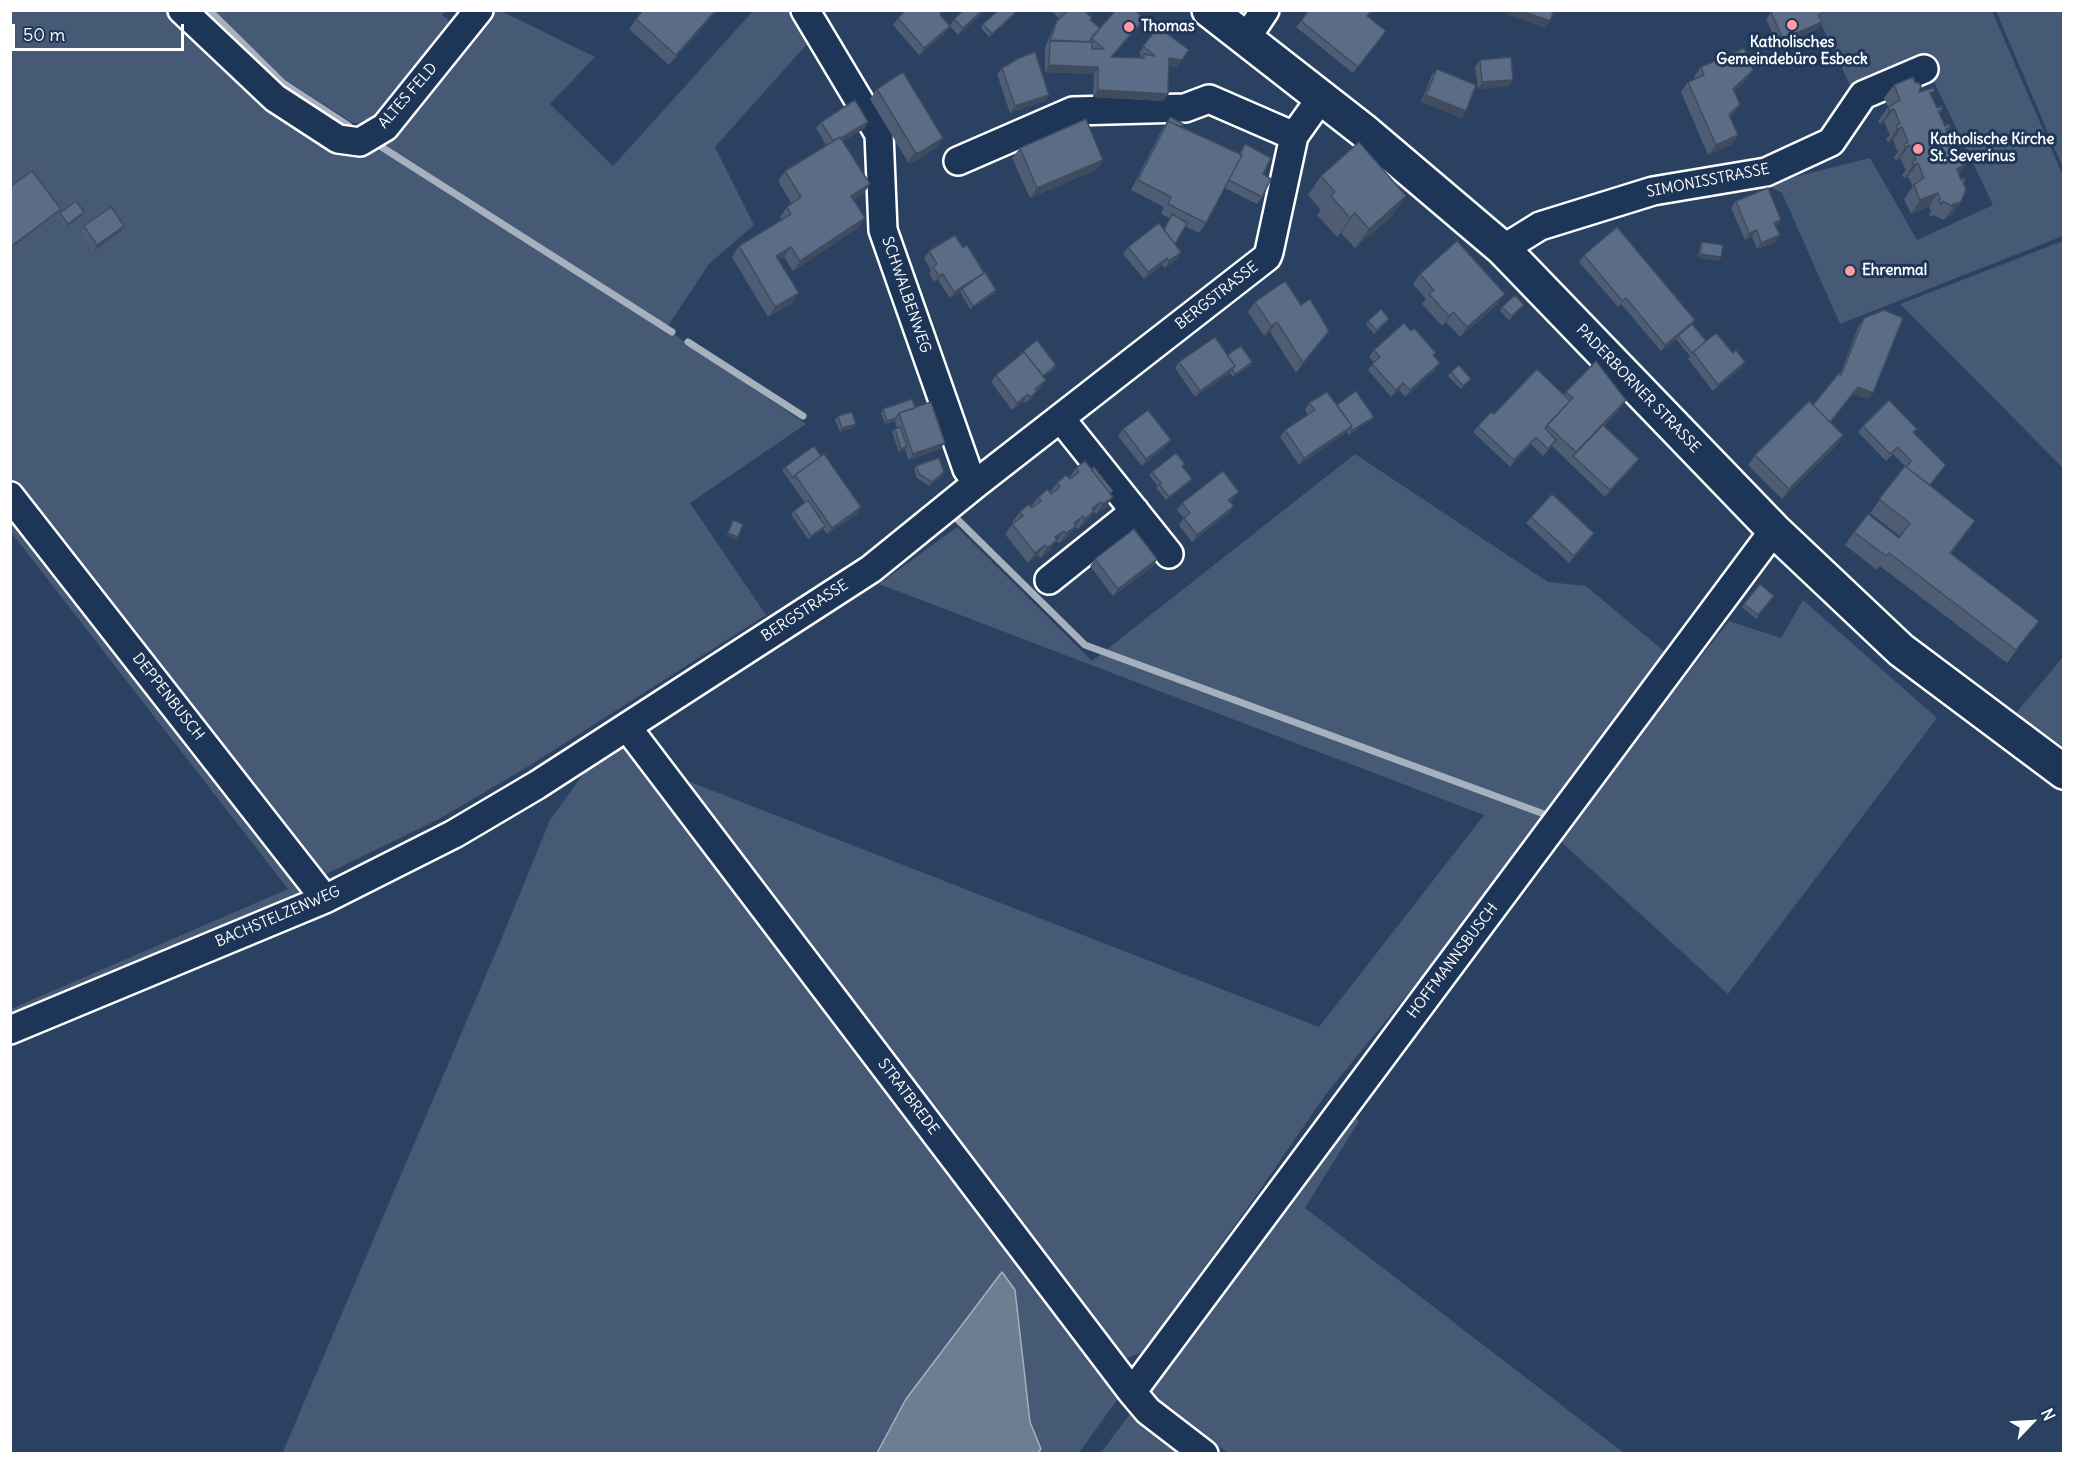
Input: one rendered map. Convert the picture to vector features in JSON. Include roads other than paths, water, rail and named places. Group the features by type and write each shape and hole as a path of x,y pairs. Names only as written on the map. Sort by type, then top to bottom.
{"main road":[{"name":"PADERBORNER STRASSE","path":"1209,10 1425,181 1503,249 1774,530 1901,650 2064,772"}],"street":[{"name":"ALTES FELD","path":"182,10 275,98 338,140 360,142 385,127 479,10"},
{"name":"SCHWALBENWEG","path":"805,10 879,134 883,230 967,469 977,483"},
{"path":"1245,40 1265,10"},
{"name":"SIMONISSTRASSE","path":"1503,249 1540,226 1653,190 1766,172 1831,142 1863,95 1924,69"},
{"name":"BERGSTRASSE","path":"537,785 871,569 977,483 1267,257 1294,136 1321,98"},
{"path":"958,161 1073,111 1185,108 1209,99 1294,136"},
{"path":"1061,419 1169,554"},
{"name":"DEPPENBUSCH","path":"10,496 325,899"},
{"path":"1049,580 1135,511"},
{"name":"HOFFMANNSBUSCH","path":"1132,1392 1774,530"},
{"name":"STRATBREDE","path":"627,727 1132,1392 1148,1410 1204,1454"},
{"name":"BACHSTELZENWEG","path":"10,1030 325,899 454,834 537,785"}],"waterway":[{"path":"209,10 283,83 349,126"},
{"path":"380,146 672,332"},
{"path":"688,342 803,416"},
{"path":"955,517 1085,645 1544,814"}],"place":[{"name":"Katholisches Gemeindebüro Esbeck","path":"1792,25"},
{"name":"Thomas","path":"1129,27"},
{"name":"Katholische Kirche St. Severinus","path":"1918,149"},
{"name":"Ehrenmal","path":"1850,271"}]}
